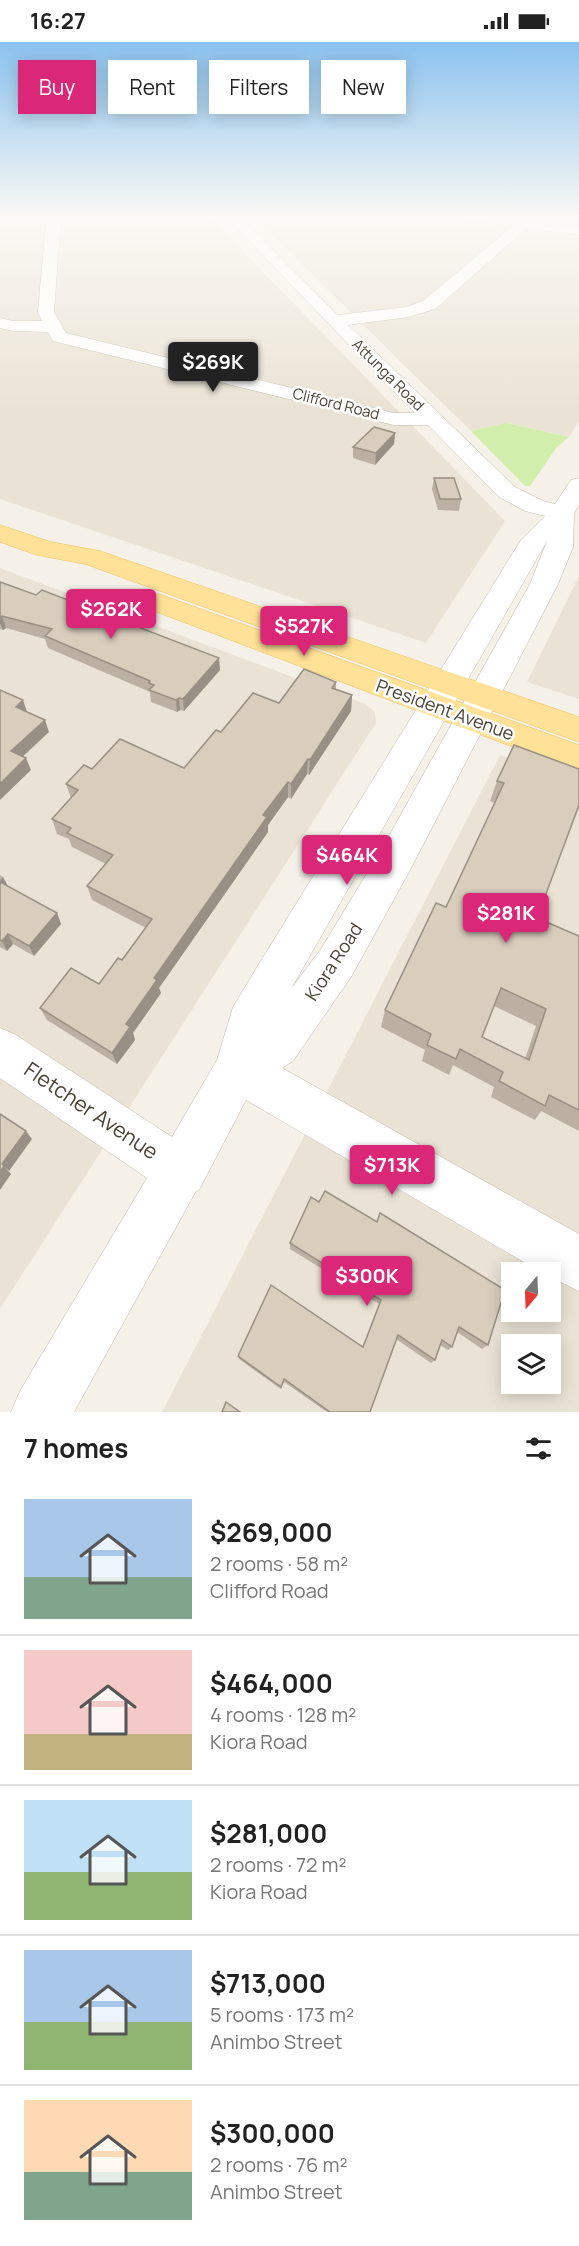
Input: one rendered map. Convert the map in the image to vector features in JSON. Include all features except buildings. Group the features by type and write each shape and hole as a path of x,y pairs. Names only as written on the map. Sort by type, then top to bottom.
{"main road":[{"name":"President Avenue","path":"0,533 46,549 78,568 189,616 459,701 579,730"},
{"name":"President Avenue","path":"459,701 579,759"}],"street":[{"path":"0,323 13,326 54,327 46,312 49,279"},
{"name":"Attunga Road","path":"293,279 507,492 534,506 562,513"},
{"path":"334,321 408,312 429,305 459,279"},
{"name":"Clifford Road","path":"54,327 59,337 371,413 394,418 433,419"},
{"name":"Kiora Road","path":"41,1412 181,1172 238,1069 277,1045 336,963 395,861 459,701 544,584 560,547 562,513 579,485"},
{"name":"Fletcher Avenue","path":"0,1051 181,1172"},
{"path":"238,1069 579,1264"}],"shaded area":[{"path":"0,279 270,279 505,521 426,643 0,499"},
{"path":"317,279 579,279 579,421 569,437 508,423 471,431"},
{"path":"0,568 366,704 375,712 376,723 0,1309"},
{"path":"579,576 579,699 527,682"},
{"path":"500,755 579,785 579,1412 162,1412"}],"green space":[{"path":"507,423 569,437 557,447 530,486 525,486 471,431"}]}
